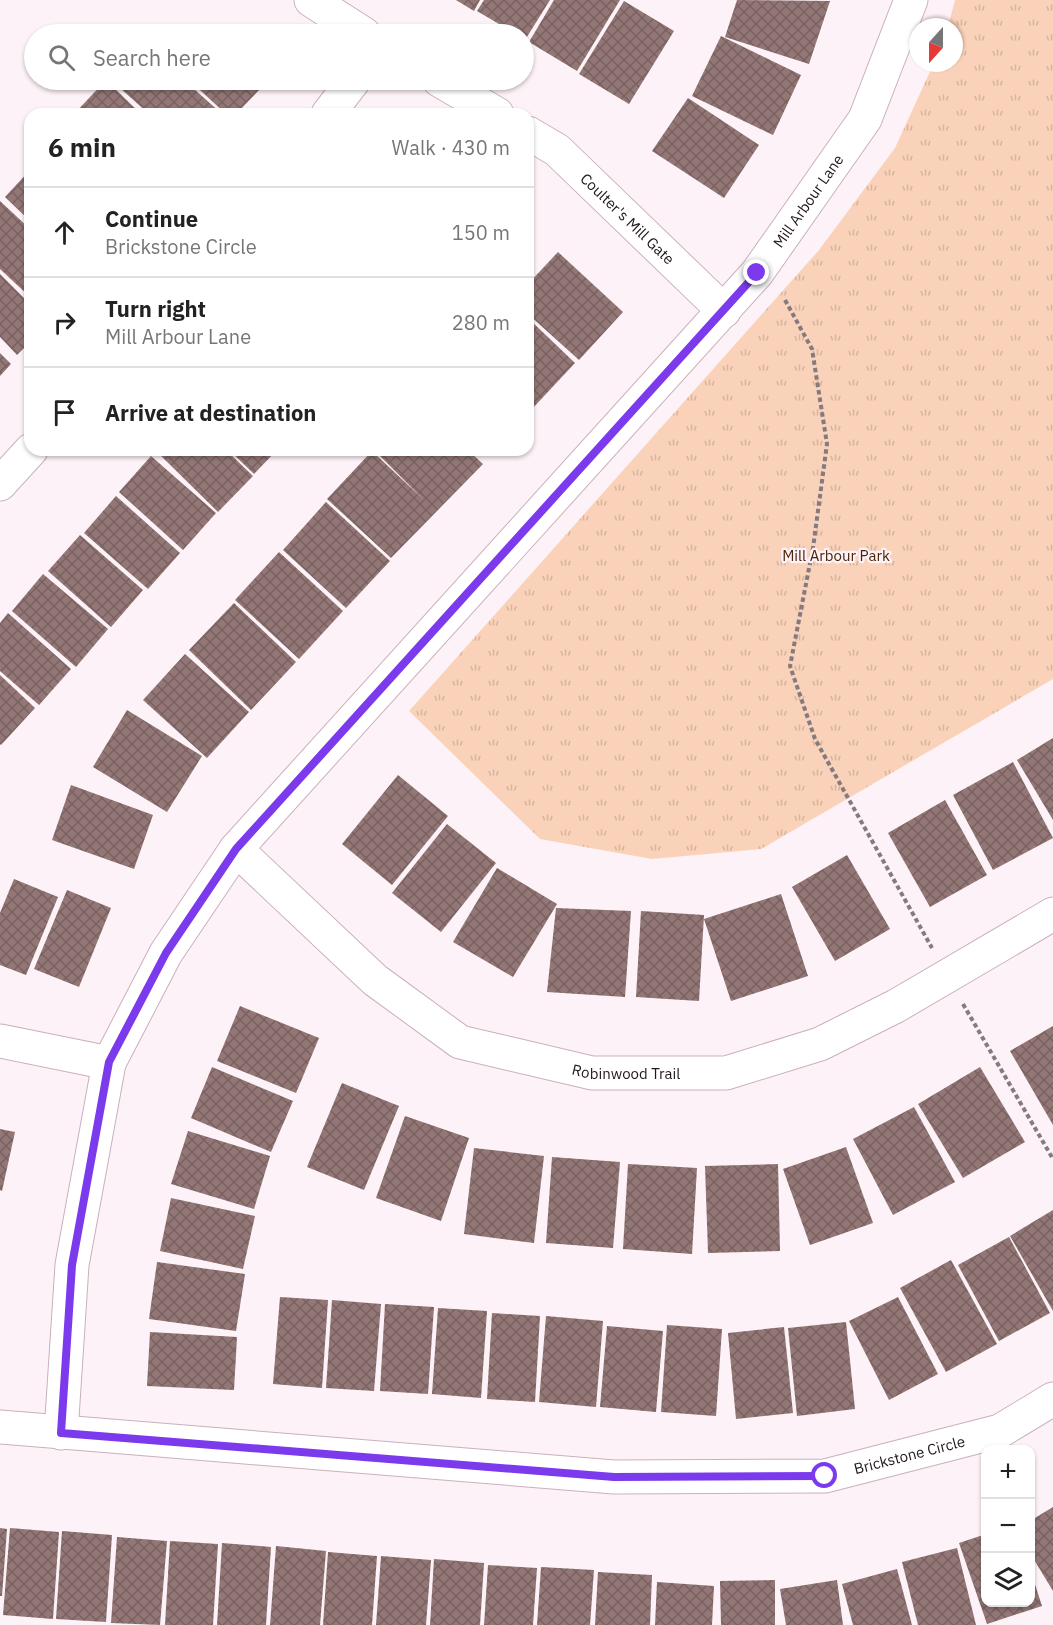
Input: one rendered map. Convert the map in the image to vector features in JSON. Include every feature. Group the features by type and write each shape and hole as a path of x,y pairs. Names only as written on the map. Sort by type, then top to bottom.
{"street":[{"path":"311,0 348,24"},
{"name":"Mill Arbour Lane","path":"61,1433 72,1265 109,1062 166,953 236,849 757,273 865,119 910,0"},
{"path":"333,108 346,90"},
{"path":"456,90 487,108"},
{"name":"Coulter's Mill Gate","path":"534,136 557,150 724,311"},
{"path":"0,484 26,456"},
{"name":"Robinwood Trail","path":"236,849 375,980 460,1042 592,1073 726,1073 820,1044 896,1006 1053,914"},
{"path":"0,1041 109,1062"},
{"name":"Brickstone Circle","path":"0,1428 614,1477 825,1476 1000,1431 1053,1399"}],"path":[{"path":"785,300 812,349 827,444 813,548 790,666 815,739 947,976 1053,1159"}],"green space":[{"name":"Mill Arbour Park","path":"955,0 1053,0 1053,679 761,849 652,859 540,839 409,711 819,250 895,148 930,72 963,72 963,18 950,18"}],"building":[{"path":"456,0 480,0 474,11"},
{"path":"484,0 550,0 534,26 499,24 477,11"},
{"path":"554,0 620,0 577,71 534,45 534,34"},
{"path":"737,0 830,1 809,64 725,37"},
{"path":"624,1 674,31 629,104 579,74"},
{"path":"721,36 801,75 773,135 692,96"},
{"path":"97,90 116,90 135,108 80,108"},
{"path":"122,90 195,90 215,108 142,108"},
{"path":"200,90 259,90 242,108 219,108"},
{"path":"688,98 759,145 724,198 652,151"},
{"path":"24,176 24,215 5,197"},
{"path":"0,201 24,223 24,291 0,269"},
{"path":"558,252 623,312 579,360 534,319 534,278"},
{"path":"0,274 24,298 24,348 17,355 0,337"},
{"path":"534,324 575,363 534,407"},
{"path":"0,353 11,364 0,376"},
{"path":"151,456 216,513 183,550 119,492"},
{"path":"161,456 232,456 253,476 218,512"},
{"path":"235,456 271,456 254,474"},
{"path":"367,456 377,456 424,500 380,456 474,456 483,464 391,558 327,499"},
{"path":"116,496 180,553 148,589 84,533"},
{"path":"326,502 390,561 346,608 283,550"},
{"path":"80,535 143,590 111,627 48,571"},
{"path":"279,552 343,611 299,659 235,600"},
{"path":"43,574 108,629 76,667 12,611"},
{"path":"234,603 296,662 251,710 189,650"},
{"path":"8,613 71,669 39,705 0,671 0,623"},
{"path":"185,654 249,712 207,758 143,700"},
{"path":"0,675 35,708 1,745 0,744"},
{"path":"127,710 202,756 167,812 93,767"},
{"path":"1053,738 1053,820 1017,760"},
{"path":"1013,762 1053,838 993,870 953,795"},
{"path":"398,775 448,816 392,885 342,844"},
{"path":"71,785 153,815 134,869 52,840"},
{"path":"945,800 987,875 930,907 888,833"},
{"path":"447,824 496,863 441,932 392,893"},
{"path":"847,855 890,929 835,961 792,887"},
{"path":"497,868 557,904 513,977 453,942"},
{"path":"14,879 58,897 26,975 0,965 0,913"},
{"path":"67,890 111,908 79,987 34,969"},
{"path":"781,894 808,976 731,1001 704,919"},
{"path":"556,908 631,911 625,997 547,992"},
{"path":"641,911 704,915 699,1001 636,997"},
{"path":"240,1006 319,1038 296,1093 217,1061"},
{"path":"1053,1026 1053,1125 1010,1051"},
{"path":"212,1067 293,1101 271,1152 191,1118"},
{"path":"980,1067 1025,1142 963,1178 918,1104"},
{"path":"342,1083 399,1106 364,1190 307,1167"},
{"path":"914,1107 955,1182 893,1215 853,1139"},
{"path":"405,1116 469,1138 441,1221 376,1198"},
{"path":"0,1129 15,1132 2,1191 0,1190"},
{"path":"188,1131 270,1156 254,1209 171,1184"},
{"path":"846,1147 873,1223 810,1245 783,1169"},
{"path":"474,1148 544,1156 534,1243 464,1234"},
{"path":"552,1157 620,1162 613,1248 546,1243"},
{"path":"628,1164 697,1168 692,1254 623,1249"},
{"path":"778,1164 780,1251 708,1253 705,1166"},
{"path":"171,1198 255,1216 243,1269 160,1251"},
{"path":"1053,1210 1053,1311 1010,1236"},
{"path":"1009,1237 1050,1313 999,1341 958,1265"},
{"path":"951,1260 997,1344 946,1372 900,1288"},
{"path":"157,1262 245,1274 236,1331 149,1319"},
{"path":"280,1297 328,1300 322,1388 273,1384"},
{"path":"898,1297 938,1374 889,1400 849,1321"},
{"path":"332,1300 381,1304 374,1391 326,1388"},
{"path":"385,1304 434,1307 428,1394 380,1391"},
{"path":"438,1308 487,1311 481,1398 432,1394"},
{"path":"492,1313 540,1316 535,1402 487,1399"},
{"path":"546,1316 603,1321 596,1407 539,1402"},
{"path":"846,1322 855,1409 797,1416 788,1328"},
{"path":"667,1325 722,1329 716,1416 661,1412"},
{"path":"607,1326 663,1331 656,1412 600,1407"},
{"path":"784,1327 793,1413 736,1419 728,1333"},
{"path":"150,1332 237,1337 234,1390 147,1386"},
{"path":"1053,1507 1053,1591 1035,1561 1035,1518"},
{"path":"0,1528 7,1529 2,1596 0,1596"},
{"path":"10,1528 59,1532 53,1619 3,1615"},
{"path":"62,1531 112,1535 106,1622 56,1619"},
{"path":"981,1536 981,1607 959,1543"},
{"path":"117,1537 167,1541 160,1625 111,1623"},
{"path":"170,1541 218,1544 213,1625 165,1625"},
{"path":"222,1543 271,1547 266,1625 217,1625"},
{"path":"276,1546 326,1551 320,1625 270,1625"},
{"path":"957,1548 976,1625 918,1625 902,1562"},
{"path":"328,1552 377,1556 372,1625 323,1625"},
{"path":"381,1556 431,1560 426,1625 376,1625"},
{"path":"434,1559 484,1563 480,1625 430,1625"},
{"path":"488,1565 537,1568 533,1625 484,1625"},
{"path":"541,1567 594,1570 590,1625 537,1625"},
{"path":"897,1569 912,1625 853,1625 842,1584"},
{"path":"598,1572 652,1575 650,1625 595,1625"},
{"path":"775,1580 775,1625 721,1625 720,1581"},
{"path":"837,1580 843,1625 786,1625 780,1589"},
{"path":"657,1582 714,1586 712,1625 655,1625"},
{"path":"1035,1584 1042,1606 987,1624 981,1607 1035,1607"}],"route":[{"path":"757,273 236,849 166,953 109,1062 72,1265 61,1433 614,1477 825,1476"}]}
